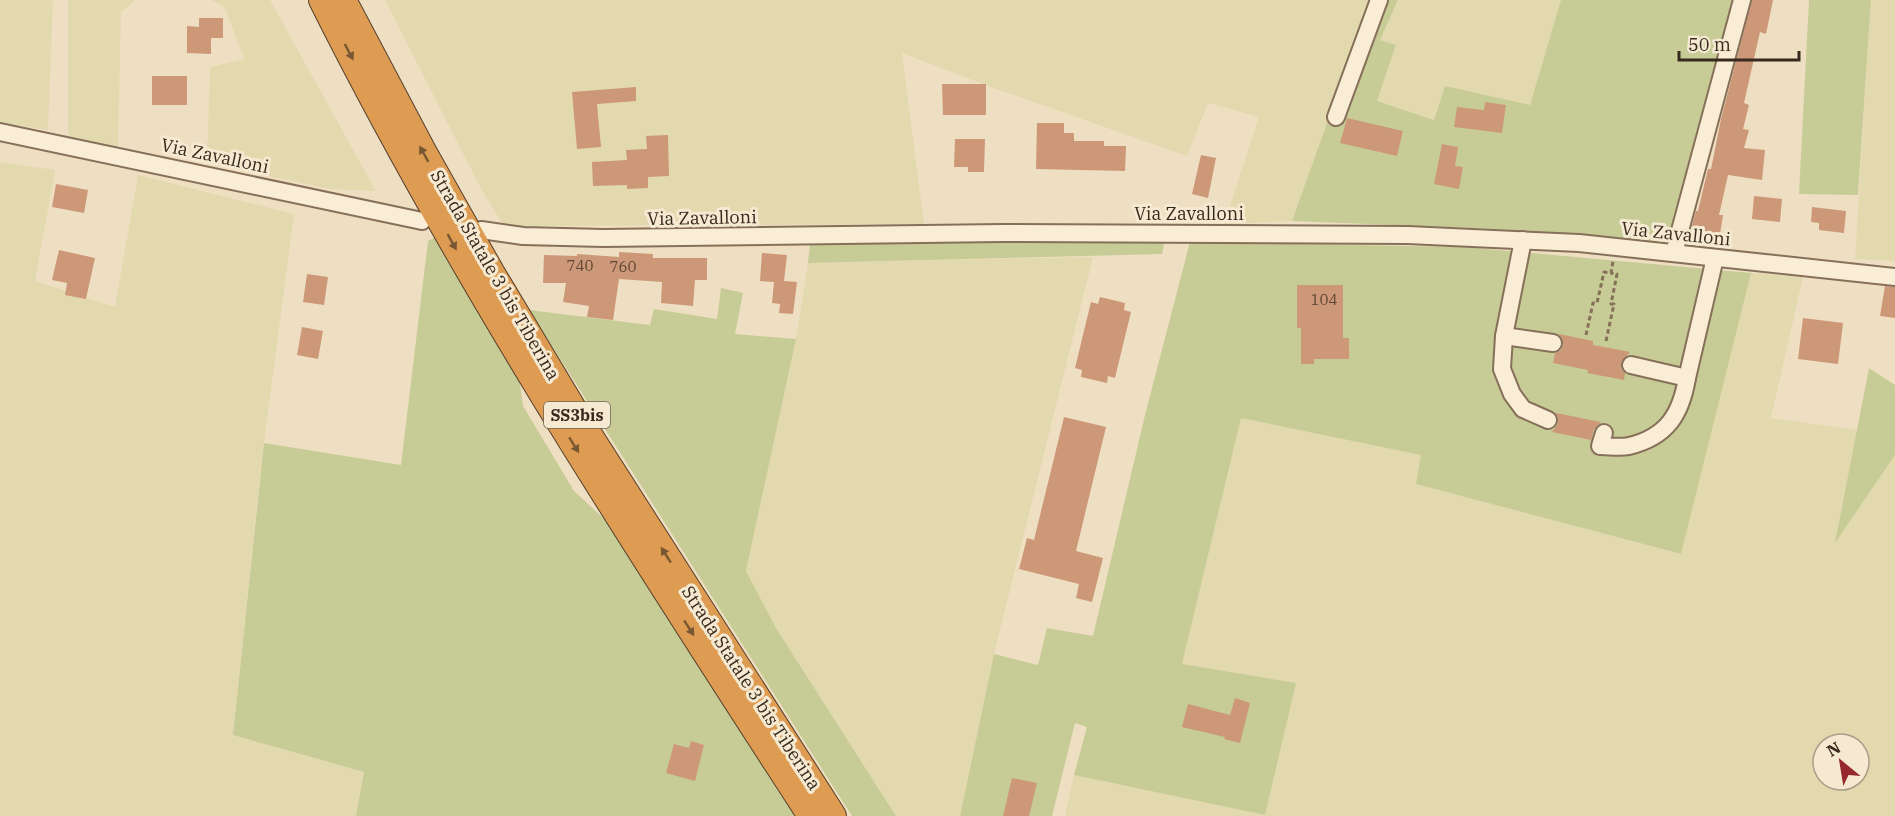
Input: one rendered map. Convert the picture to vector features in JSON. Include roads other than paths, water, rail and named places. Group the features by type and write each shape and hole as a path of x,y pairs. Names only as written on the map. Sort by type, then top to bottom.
{"highway":[{"name":"Strada Statale 3 bis Tiberina","path":"322,0 473,280 574,446 811,816"},
{"name":"Strada Statale 3 bis Tiberina","path":"343,0 491,272 578,417 833,816"}],"street":[{"path":"1336,117 1379,0"},
{"path":"1674,254 1742,0"},
{"name":"Via Zavalloni","path":"0,132 422,221"},
{"name":"Via Zavalloni","path":"481,230 523,236 603,238 1014,233 1408,235 1616,247 1895,277"},
{"path":"1523,240 1504,336 1502,369 1512,394 1523,409 1548,420"},
{"path":"1604,433 1600,447 1628,446 1654,437 1673,421 1685,393 1715,258"},
{"path":"1504,336 1552,343"},
{"path":"1631,365 1687,378"}]}
